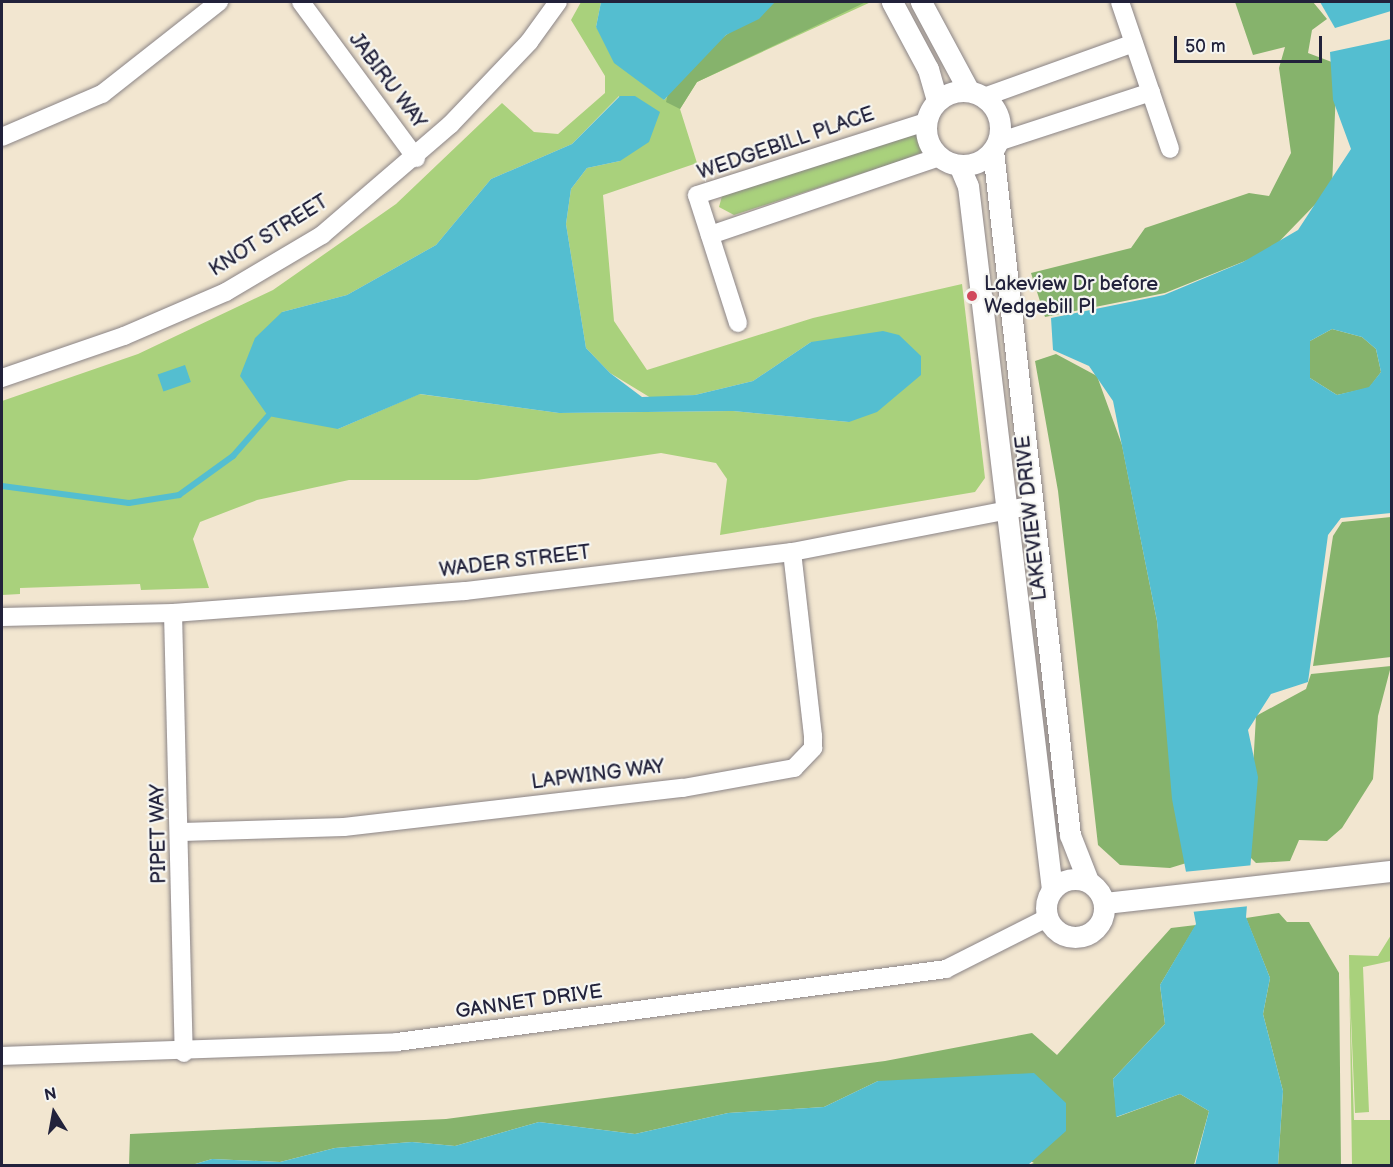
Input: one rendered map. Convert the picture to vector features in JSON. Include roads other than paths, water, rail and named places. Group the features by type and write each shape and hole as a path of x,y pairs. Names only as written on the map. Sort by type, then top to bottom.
{"street":[{"path":"2,137 102,94 219,2"},
{"name":"JABIRU WAY","path":"301,2 416,158"},
{"name":"KNOT STREET","path":"2,378 124,336 226,292 322,236 416,158 505,69 558,2"},
{"path":"892,2 928,69 937,101 926,122 930,147 939,157 959,165 983,159 995,147 1151,92"},
{"path":"921,2 976,94 999,117 995,147"},
{"path":"1120,2 1170,148"},
{"path":"937,101 976,94 1134,43"},
{"name":"WEDGEBILL PLACE","path":"738,323 697,195 926,122"},
{"name":"LAKEVIEW DRIVE","path":"995,147 1019,508 1052,889"},
{"path":"710,235 939,157"},
{"name":"LAKEVIEW DRIVE","path":"959,165 968,186 1070,836 1088,881"},
{"name":"WADER STREET","path":"2,617 173,613 354,603 792,552 1019,508"},
{"name":"LAPWING WAY","path":"182,832 344,827 682,788 794,768 813,748 813,736 792,552"},
{"name":"PIPET WAY","path":"173,613 182,832 184,1053"},
{"path":"1105,903 1392,871"},
{"path":"1069,879 1088,881 1105,903 1101,921 1082,936 1065,935 1047,918 1052,889 1069,879"},
{"name":"GANNET DRIVE","path":"2,1056 184,1053 397,1042 946,969 1047,918"}],"water":[{"path":"601,2 775,2 759,19 726,35 664,100 614,63 596,27"},
{"path":"1320,2 1391,2 1391,11 1335,28"},
{"path":"1391,39 1391,513 1341,518 1328,535 1308,682 1271,694 1248,730 1258,777 1246,917 1270,978 1263,1014 1283,1091 1278,1165 1195,1165 1209,1111 1180,1094 1116,1117 1113,1079 1165,1024 1160,985 1196,924 1172,799 1157,621 1113,401 1089,366 1053,350 1051,318 1164,295 1243,262 1298,230 1351,149 1333,100 1330,52","holes":["1332,329 1362,337 1376,349 1381,372 1369,387 1337,395 1310,378 1310,341"]},
{"path":"620,96 635,96 660,112 649,142 620,161 587,168 571,189 566,224 586,348 610,373 642,397 695,395 753,381 811,342 883,331 899,335 921,356 921,375 877,412 849,422 733,411 559,413 420,394 338,429 268,416 240,376 255,338 282,312 347,295 436,245 491,179 572,144"},
{"path":"185,365 191,382 163,391 158,374"},
{"path":"1034,1073 1066,1103 1066,1131 1028,1165 192,1165 212,1159 280,1162 335,1148 412,1142 455,1146 539,1122 635,1134 728,1113 824,1107 878,1081"}],"waterway":[{"path":"2,486 129,503 179,495 233,456 268,416"}],"place":[{"name":"Lakeview Dr before Wedgebill Pl","path":"972,296"}]}
